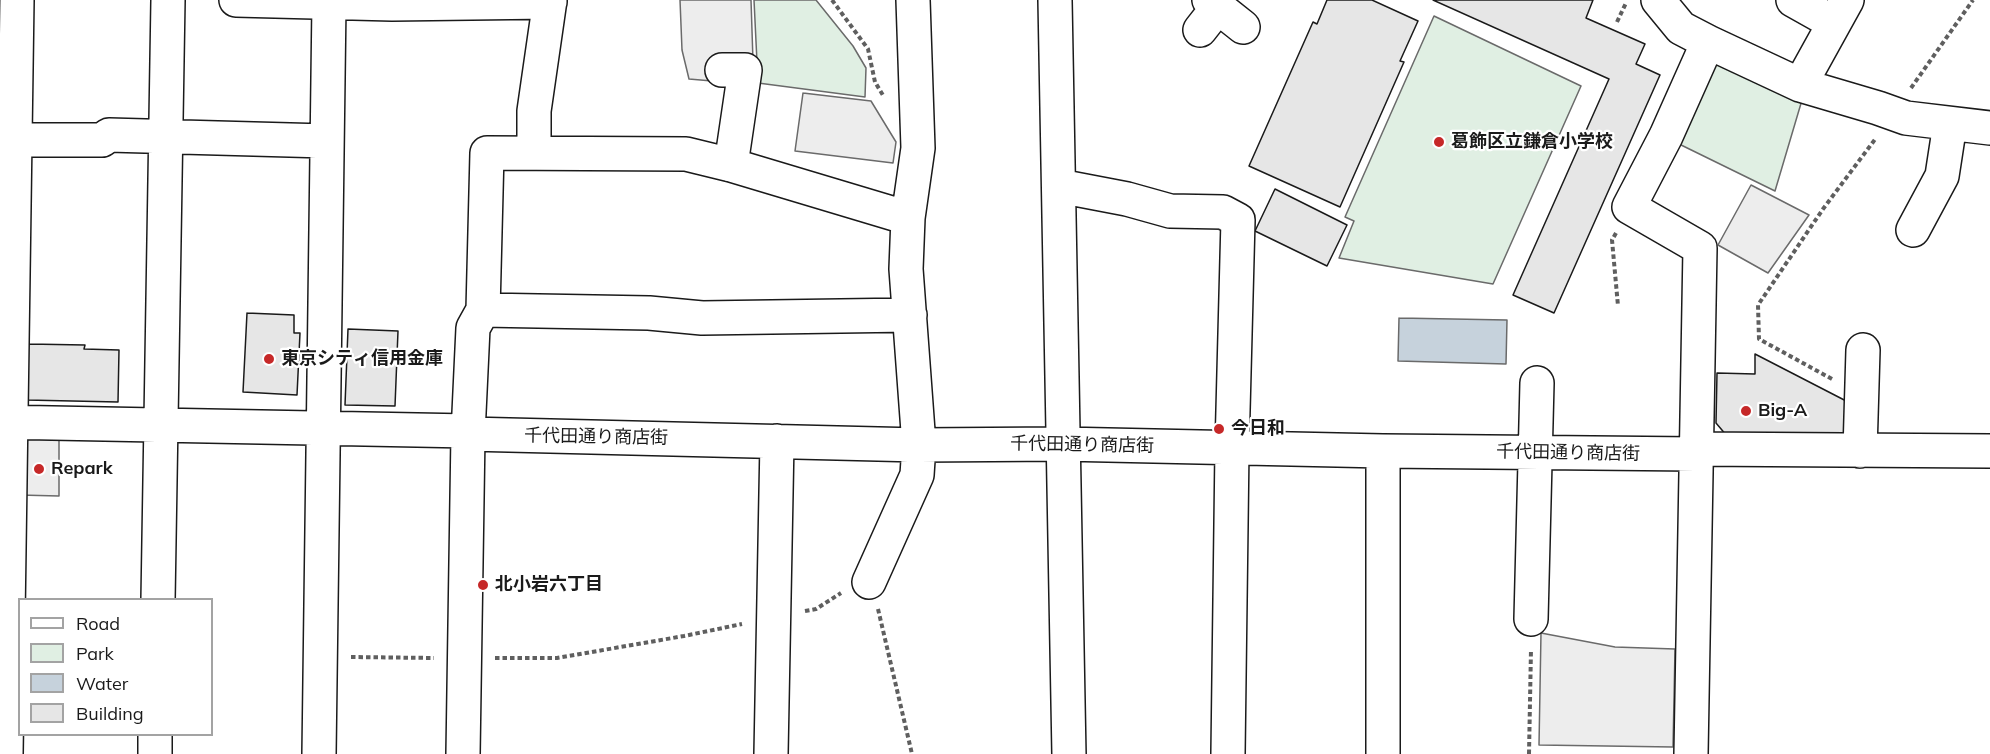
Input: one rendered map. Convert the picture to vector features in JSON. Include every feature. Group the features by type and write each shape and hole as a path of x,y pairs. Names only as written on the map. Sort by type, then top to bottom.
{"street":[{"path":"6,754 5,422 8,136 17,0"},
{"path":"158,598 168,0"},
{"path":"236,0 329,3 550,1 534,111 534,153"},
{"path":"869,582 917,476 919,446 906,268 908,218 918,148 913,0"},
{"path":"1055,0 1069,754"},
{"path":"1658,0 1681,28 1800,85 1906,118 1990,128"},
{"path":"1793,0 1841,12 1800,85"},
{"path":"319,754 329,3"},
{"path":"1209,12 1243,27"},
{"path":"1691,754 1700,248 1629,207 1666,136 1708,42"},
{"path":"722,70 745,70 731,165"},
{"path":"1913,230 1942,176 1950,124"},
{"path":"8,136 30,140 102,140 109,135 327,141"},
{"path":"463,754 473,328 483,310 487,153 686,154 731,165 908,218"},
{"path":"1059,186 1127,199 1170,211 1223,212 1238,220 1228,754"},
{"path":"483,310 649,314 702,318 910,315"},
{"path":"1860,451 1863,350"},
{"path":"1531,618 1537,383"},
{"name":"千代田通り商店街","path":"5,422 323,428 919,446 1062,444 1535,452 1990,451"},
{"path":"771,754 777,441"},
{"path":"1383,451 1383,754"},
{"path":"155,736 155,754"}],"path":[{"path":"832,0 868,49 875,82 887,101"},
{"path":"1617,22 1628,0"},
{"path":"1862,395 1759,339 1758,304 1973,0"},
{"path":"1618,306 1612,240 1629,207"},
{"path":"1529,754 1531,618"},
{"path":"320,656 439,658"}],"green space":[{"path":"754,0 816,0 853,46 866,68 865,97 758,83"},
{"path":"1434,16 1581,86 1493,284 1339,258 1354,221 1345,217"},
{"path":"1715,60 1802,100 1775,191 1677,143"}],"shaded area":[{"path":"680,0 751,0 753,61 712,81 689,79 682,50"},
{"path":"803,93 871,101 896,142 893,163 795,151"},
{"path":"1751,185 1809,215 1768,273 1718,245"},
{"name":"Repark","path":"23,437 59,437 59,496 19,495"},
{"path":"1541,633 1615,647 1675,649 1673,747 1539,745"}],"water":[{"path":"1399,318 1507,320 1506,364 1398,361"}],"building":[{"path":"1327,0 1372,0 1418,21 1400,61 1404,62 1340,207 1249,166 1313,22 1317,24"},
{"path":"1433,0 1593,0 1586,18 1645,44 1636,64 1660,75 1554,313 1513,295 1609,79"},
{"path":"1275,189 1347,225 1327,266 1255,231"},
{"path":"247,313 294,315 294,333 300,333 297,395 243,392"},
{"path":"348,329 398,331 395,406 345,405"},
{"path":"28,344 85,345 84,349 119,350 118,402 26,400"},
{"path":"1755,354 1852,404 1851,439 1727,436 1716,423 1717,373 1755,374"}],"place":[{"name":"葛飾区立鎌倉小学校","path":"1439,142"},
{"name":"東京シティ信用金庫","path":"269,359"},
{"name":"Big-A","path":"1746,411"},
{"name":"今日和","path":"1219,429"},
{"name":"Repark","path":"39,469"},
{"name":"北小岩六丁目","path":"483,585"}]}
